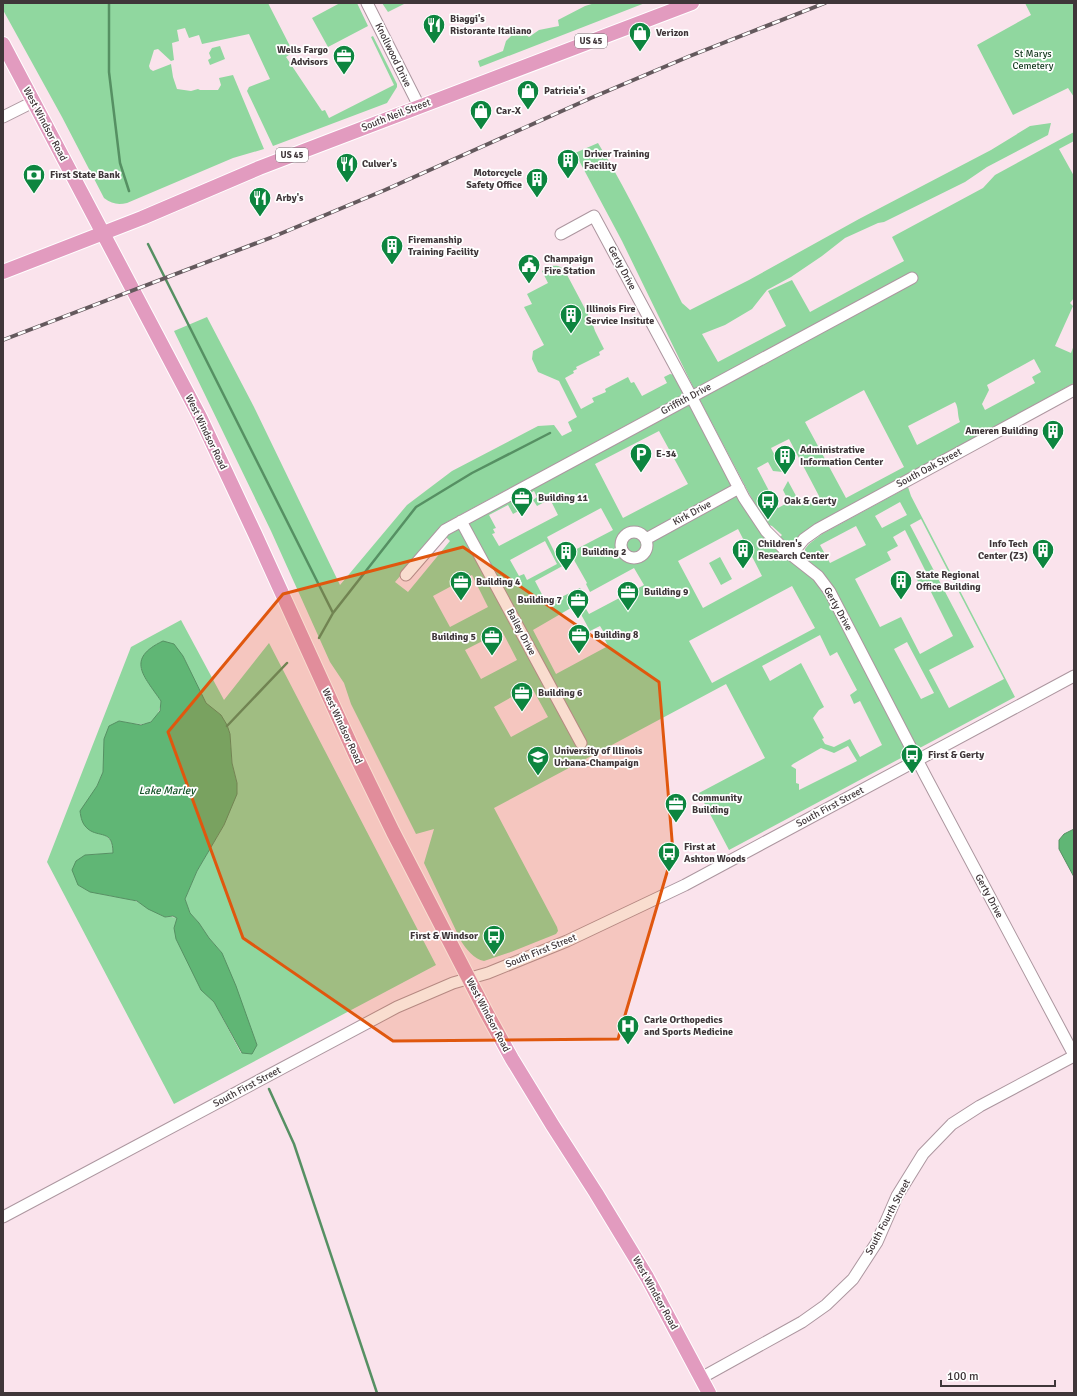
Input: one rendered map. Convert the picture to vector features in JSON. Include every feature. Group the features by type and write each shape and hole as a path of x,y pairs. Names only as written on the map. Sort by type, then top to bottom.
{"main road":[{"name":"South Neil Street","path":"102,233 142,218 274,162 692,3"},
{"name":"West Windsor Road","path":"3,44 200,417 392,832 512,1059 647,1277 709,1393"},
{"name":"US 45","path":"3,272 102,233"}],"street":[{"name":"Knollwood Drive","path":"367,3 419,106"},
{"path":"3,117 33,102"},
{"name":"Gerty Drive","path":"561,234 594,216 692,396 748,504 766,531 791,555 818,576 830,592 1074,1055"},
{"name":"Griffith Drive","path":"406,575 445,530 912,278"},
{"name":"South Oak Street","path":"791,555 804,539 818,529 1074,390"},
{"name":"Kirk Drive","path":"646,539 739,488"},
{"name":"Bailey Drive","path":"461,521 581,743"},
{"name":"South First Street","path":"3,1217 397,1007 453,983 488,973 568,941 685,885 1074,676"},
{"name":"South Fourth Street","path":"701,1378 802,1322 826,1305 853,1279 877,1242 897,1196 923,1154 952,1124 980,1106 1074,1055"}],"highlighted area":[{"path":"463,547 659,682 673,852 618,1039 393,1041 243,938 168,732 283,594"}],"green space":[{"path":"3,3 268,3 293,52 286,57 322,111 325,110 329,118 394,85 371,37 373,36 397,84 397,87 387,103 273,146 247,91 249,87 270,79 249,34 202,44 199,35 189,38 185,28 177,30 179,41 172,43 174,60 171,61 158,49 154,50 149,66 150,69 153,71 171,64 177,89 191,91 198,89 218,90 221,85 219,78 233,75 264,149 233,158 127,203 115,204 104,198 62,117 3,10"},
{"path":"340,3 357,3 368,26 328,47 312,18"},
{"path":"382,3 406,3 388,12"},
{"path":"595,3 645,3 480,67 478,61 503,51 506,41 518,29 529,37 539,30 559,26 558,20 585,6"},
{"name":"St Marys Cemetery","path":"1025,3 1074,3 1074,97 1068,88 1013,115 977,45 1031,15"},
{"path":"220,46 225,59 210,65 208,60 211,58 209,53 212,48"},
{"path":"1051,123 1048,135 987,167 965,182 884,222 878,223 845,238 791,277 767,290 752,309 725,325 702,334 718,362 786,326 768,291 792,280 810,312 904,261 892,237 983,188 995,175 1074,132 1074,141 1059,149 1074,176 1074,298 1070,303 1073,306 1055,346 1071,353 1074,345 1074,383 956,448 791,544 785,541 780,537 782,535 769,525 753,501 695,391 622,241 575,153 598,143 652,242 682,303 690,310 749,280 859,219 991,150 1030,126","holes":["1034,359 1041,372 1032,377 1035,383 985,410 982,404 989,390 987,385","864,390 904,467 846,498 805,422","955,402 958,409 960,422 917,445 908,426","789,439 819,496 801,505 788,481 783,490 789,502 778,508 757,468 768,462 773,471 783,472 771,448"]},
{"path":"551,266 559,266 565,271 592,322 604,349 599,352 600,355 576,367 577,369 573,371 574,373 565,378 581,409 594,402 592,398 606,392 605,389 628,377 631,383 634,382 642,396 667,383 664,377 670,374 675,375 683,392 679,397 447,522 395,582 408,592 450,541 445,536 688,403 755,524 770,543 779,551 812,570 805,552 805,549 809,544 822,534 908,487 911,496 1015,697 729,850 699,793 765,758 726,684 494,808 558,931 556,934 484,961 474,956 461,941 424,863 434,829 416,834 351,704 344,683 330,662 271,531 174,331 207,317 254,407 340,585 407,505 452,471 538,426 554,425 562,436 572,431 568,422 577,417 559,381 538,372 532,359 533,351 544,345 524,307 532,304 527,294 548,283 542,271","holes":["659,431 688,484 623,518 595,464","534,491 537,497 533,500 537,506 550,499 558,515 499,546 492,534 495,533 493,529 496,528 489,515 508,505 513,514 522,509 518,500","900,502 907,515 882,528 875,516","601,508 613,530 569,553 587,583 586,584 590,592 634,568 644,585 589,614 579,597 584,595 580,588 547,604 535,581 568,563 564,556 558,559 547,537","921,519 1004,679 949,708 929,670 974,647 910,525","856,526 866,545 830,563 820,545","738,529 762,576 703,608 678,561","905,530 926,572 916,578 920,585 926,582 953,636 920,654 901,617 880,627 855,579 891,560 887,552 898,546 893,537","545,541 557,564 527,580 524,574 519,576 510,560","472,575 488,607 450,627 433,596","792,586 815,628 712,683 689,641","576,605 590,631 600,626 605,634 603,636 608,646 556,674 533,630","502,631 517,660 481,679 465,650","820,635 830,656 837,652 857,690 850,695 854,704 860,701 882,745 860,757 850,739 834,747 825,744 822,739 824,738 813,718 819,710 824,707 801,663 770,681 762,666","907,642 934,693 921,699 894,649","531,686 548,717 511,737 494,707","848,746 857,761 799,790 799,784 796,783 796,769 791,766 821,748 834,753"]},
{"path":"720,557 732,579 721,585 709,563"},
{"path":"181,620 224,700 269,643 436,965 174,1104 47,862 131,647","holes":["183,656 206,704 221,715 230,734 232,763 237,783 224,825 197,871 185,899 190,913 222,953 257,1045 241,1053 214,1002 201,989 174,928 178,918 165,917 138,902 100,894 78,885 85,855 113,853 111,842 106,836 88,829 97,786 119,721 134,724 147,723 156,717 159,710 161,701 148,682 141,668"]}],"water":[{"name":"Lake Marley","path":"163,641 174,644 183,656 206,703 221,715 230,734 232,763 237,783 237,794 224,825 197,871 185,899 190,913 222,953 236,986 257,1045 252,1054 242,1053 214,1002 201,990 176,939 174,928 177,918 173,916 165,917 148,909 137,901 90,892 78,885 72,870 76,861 85,855 113,853 111,840 105,835 92,832 88,829 82,821 80,811 97,786 103,772 104,739 109,726 119,721 141,725 151,722 160,711 161,701 144,676 141,668 141,661 144,654"},
{"path":"1074,829 1074,877 1059,849 1059,840 1064,834"}],"waterway":[{"path":"109,3 109,72 120,163 129,191"},
{"path":"148,244 333,613 319,638"},
{"path":"333,613 416,507 472,473 550,433"},
{"path":"227,726 287,663"},
{"path":"269,1089 294,1144 377,1393"}],"railway":[{"path":"3,340 275,236 385,190 591,98 690,56 825,3"}],"place":[{"name":"Biaggi's Ristorante Italiano","path":"434,44"},
{"name":"Verizon","path":"640,52"},
{"name":"Wells Fargo Advisors","path":"344,76"},
{"name":"Patricia's","path":"528,110"},
{"name":"Car-X","path":"481,130"},
{"name":"Driver Training Facility","path":"568,180"},
{"name":"Culver's","path":"347,184"},
{"name":"First State Bank","path":"34,194"},
{"name":"Motorcycle Safety Office","path":"537,198"},
{"name":"Arby's","path":"260,218"},
{"name":"Firemanship Training Facility","path":"392,266"},
{"name":"Champaign Fire Station","path":"529,284"},
{"name":"Illinois Fire Service Insitute","path":"571,334"},
{"name":"Ameren Building","path":"1053,450"},
{"name":"E-34","path":"641,474"},
{"name":"Administrative Information Center","path":"785,476"},
{"name":"Building 11","path":"522,518"},
{"name":"Oak & Gerty","path":"768,520"},
{"name":"Children's Research Center","path":"743,570"},
{"name":"Info Tech Center (Z3)","path":"1043,570"},
{"name":"Building 2","path":"566,572"},
{"name":"State Regional Office Building","path":"901,600"},
{"name":"Building 4","path":"461,602"},
{"name":"Building 9","path":"628,612"},
{"name":"Building 7","path":"578,620"},
{"name":"Building 8","path":"579,654"},
{"name":"Building 5","path":"492,656"},
{"name":"Building 6","path":"522,712"},
{"name":"First & Gerty","path":"912,774"},
{"name":"University of Illinois Urbana-Champaign","path":"538,776"},
{"name":"Community Building","path":"676,824"},
{"name":"First at Ashton Woods","path":"669,872"},
{"name":"First & Windsor","path":"494,956"},
{"name":"Carle Orthopedics and Sports Medicine","path":"628,1046"}]}
